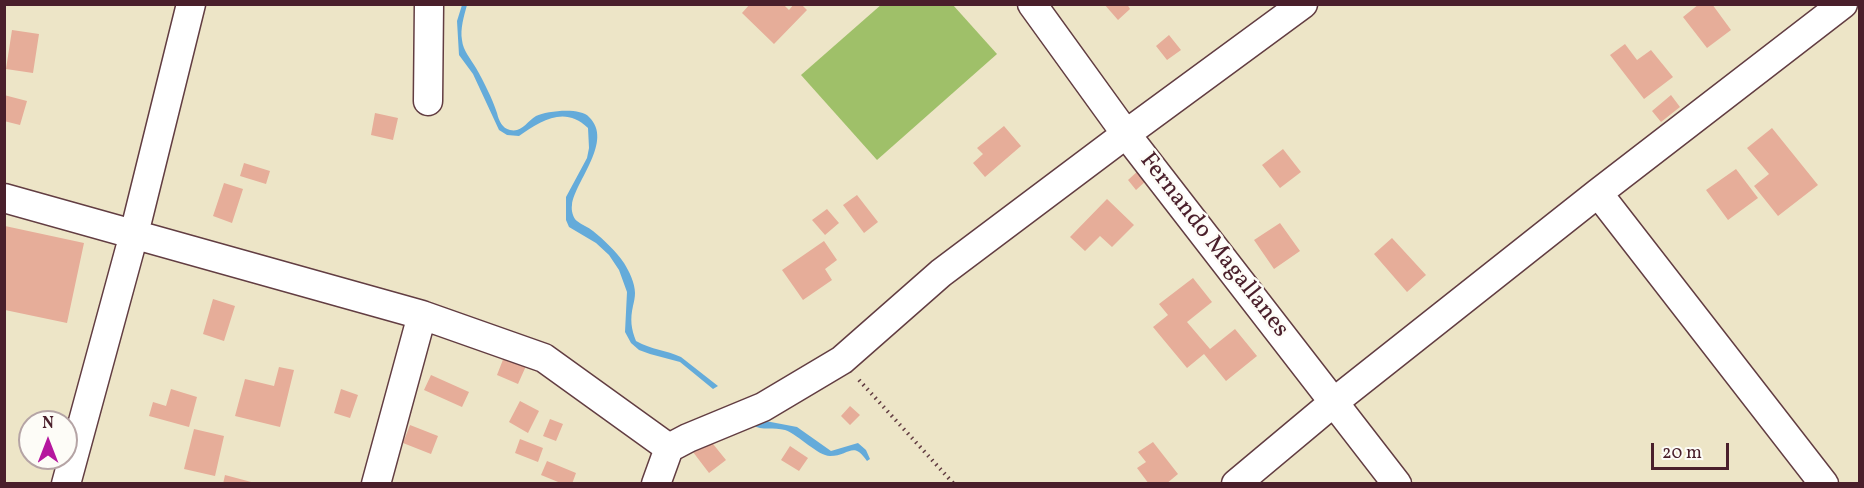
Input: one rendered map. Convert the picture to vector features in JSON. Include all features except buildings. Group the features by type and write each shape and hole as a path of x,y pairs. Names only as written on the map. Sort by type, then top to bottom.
{"street":[{"path":"66,483 134,234 191,4"},
{"name":"Fernando Magallanes","path":"1032,4 1126,134 1397,483"},
{"path":"656,483 669,448 763,407 842,360 941,273 1303,4"},
{"path":"423,6 428,101"},
{"path":"1236,483 1334,402 1834,7"},
{"path":"1598,193 1824,483"},
{"path":"4,198 422,315 544,358 669,448"},
{"path":"376,483 422,315"}],"path":[{"path":"842,360 954,483"}],"green space":[{"path":"882,4 953,5 997,54 877,160 801,75"}],"water":[{"path":"462,5 467,5 462,31 464,48 485,84 503,126 510,130 518,130 536,116 563,111 585,114 596,127 595,149 575,195 572,207 573,216 610,246 628,270 635,289 631,320 636,341 681,357 718,386 713,389 680,362 639,350 631,343 625,332 627,292 619,270 609,255 596,243 569,227 566,220 566,197 587,158 588,128 579,121 562,116 535,125 519,136 507,135 499,130 473,74 459,55 457,21"},
{"path":"755,419 797,427 831,451 858,443 866,450 870,459 867,461 858,451 854,450 836,455 825,455 785,430 752,425"}]}
